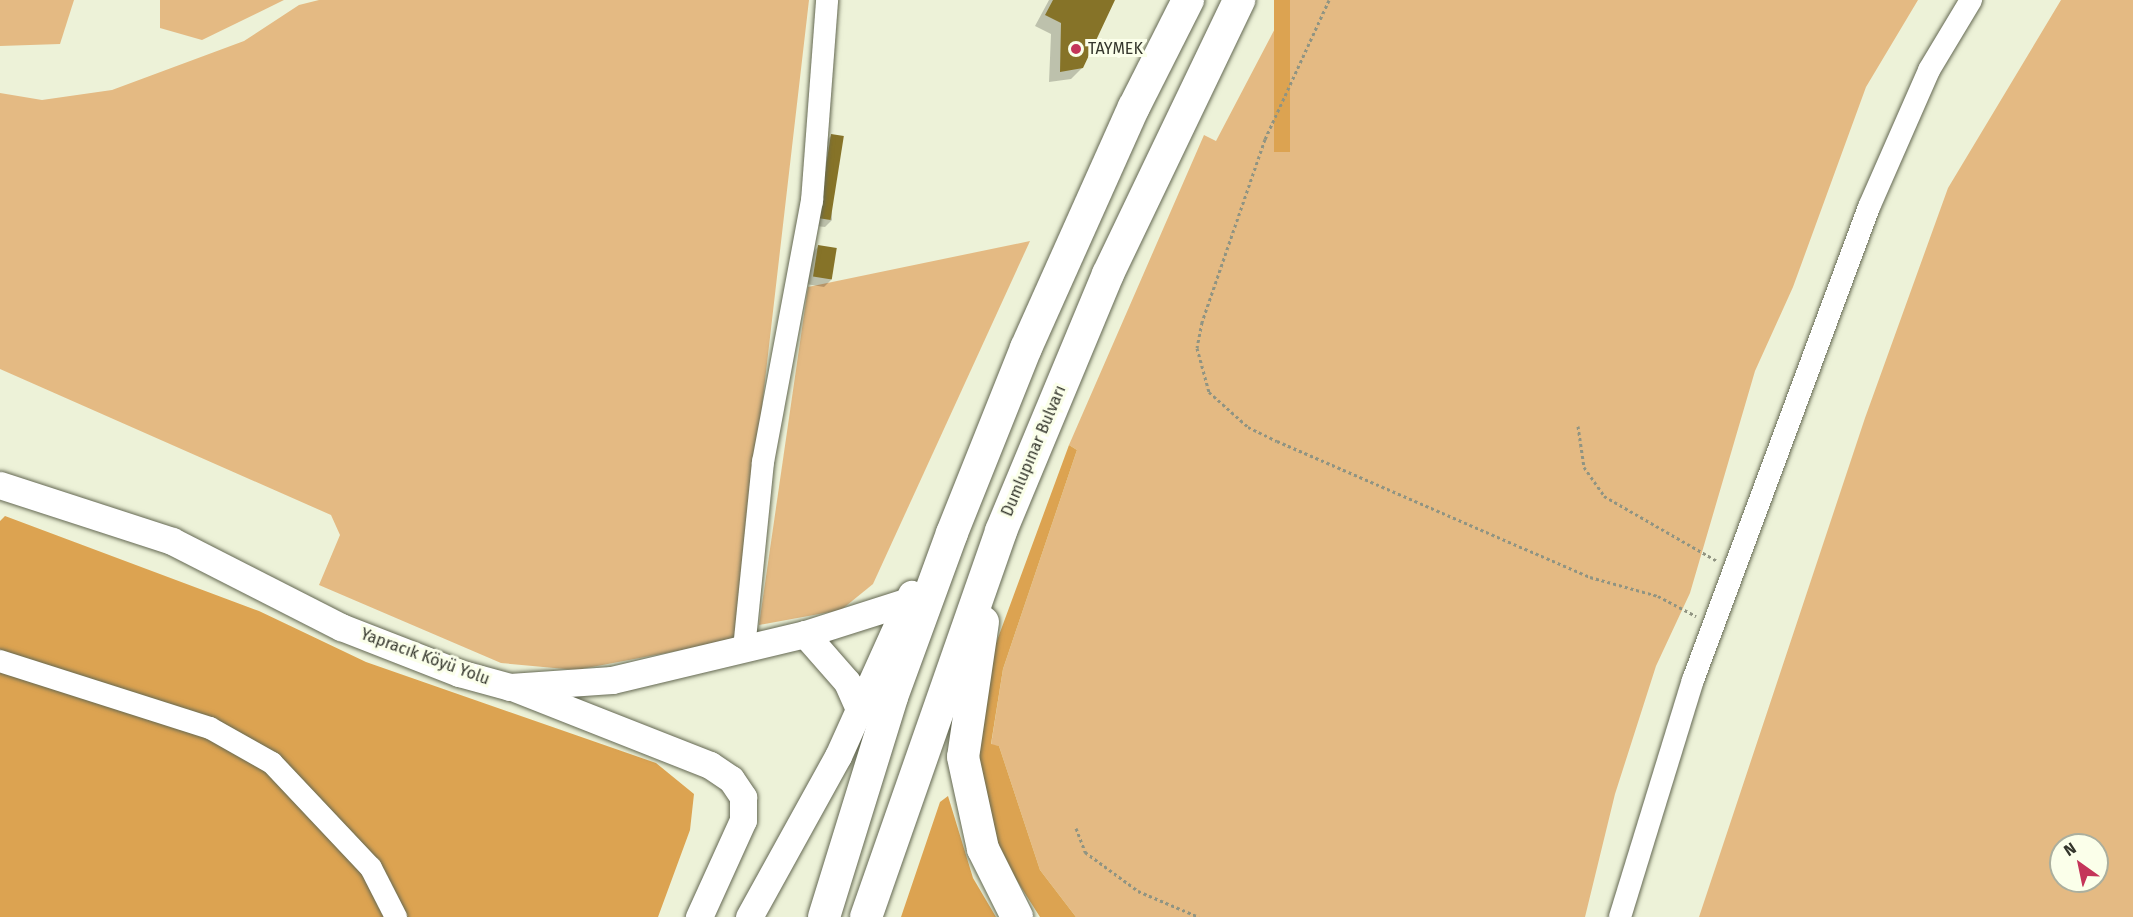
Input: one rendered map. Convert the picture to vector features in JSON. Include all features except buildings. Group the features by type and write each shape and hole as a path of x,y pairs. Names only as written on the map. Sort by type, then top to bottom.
{"highway":[{"path":"824,917 892,697 952,534 1026,348 1134,106 1188,0"},
{"name":"Dumlupınar Bulvarı","path":"866,917 1001,531 1113,264 1239,0"},
{"path":"1001,531 963,757 983,849 1017,917"}],"main road":[{"name":"Yapracık Köyü Yolu","path":"0,485 172,540 341,627 459,673 510,687 612,680 805,634 905,602"},
{"path":"749,917 859,709 905,602 952,534"},
{"path":"805,634 847,682 859,709"},
{"path":"510,687 710,765 731,779 743,797 742,820 699,917"}],"street":[{"path":"744,649 763,462 812,201 827,0"},
{"path":"1620,917 1713,627 1895,143 1929,70 1971,0"},
{"path":"0,661 210,728 272,763 371,868 396,917"}],"path":[{"path":"1329,0 1265,140 1250,194 1202,322 1197,348 1209,392 1248,427 1277,441 1590,577 1658,596 1713,627"},
{"path":"1578,426 1581,458 1604,496 1733,573"},
{"path":"1076,828 1085,852 1138,891 1199,917"}],"shaded area":[{"path":"0,0 74,0 60,44 0,46"},
{"path":"160,0 284,0 202,40 160,28"},
{"path":"319,0 809,0 735,640 576,670 501,663 319,585 340,535 331,515 0,369 0,93 42,100 112,90 244,41 299,5"},
{"path":"1274,0 1290,0 1290,152 1274,152"},
{"path":"1290,0 1918,0 1866,87 1793,287 1755,371 1690,593 1656,666 1615,794 1585,917 1076,917 1040,870 999,746 991,745 1003,669 1077,450 1069,445 1204,135 1216,141"},
{"path":"2061,0 2133,0 2133,917 1699,917 1865,418 1948,188"},
{"path":"1030,241 873,584 841,610 759,625 808,287"},
{"path":"1069,445 1077,450 1003,669 991,744 999,746 1040,870 1076,917 1040,917 1005,862 986,810 977,774 978,744 995,646"},
{"path":"5,516 259,611 366,662 656,763 694,794 690,830 658,917 0,917 0,521"},
{"path":"948,796 973,878 996,917 901,917 940,802"}],"place":[{"name":"TAYMEK","path":"1076,49"}]}
